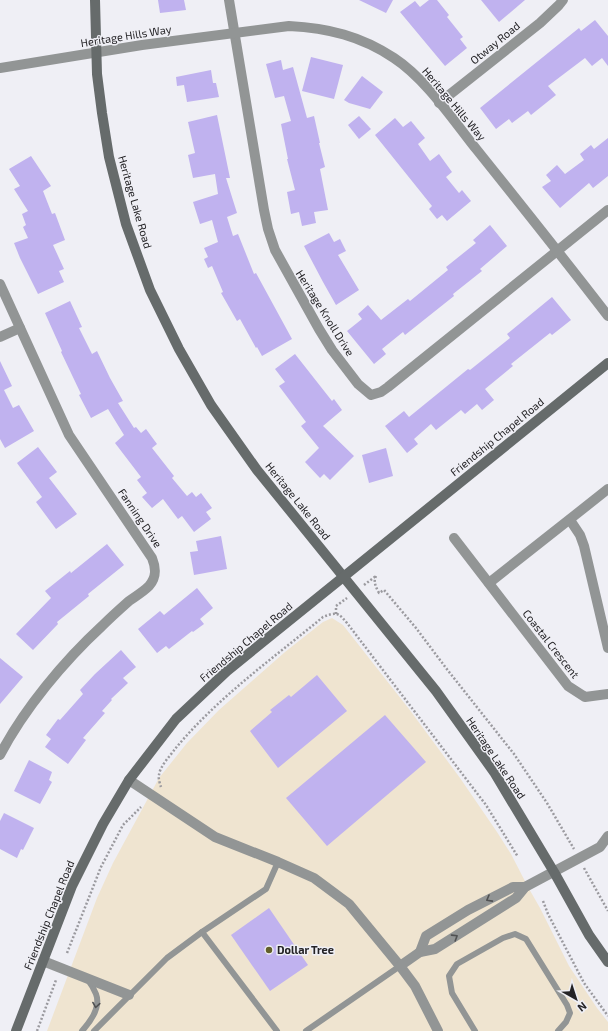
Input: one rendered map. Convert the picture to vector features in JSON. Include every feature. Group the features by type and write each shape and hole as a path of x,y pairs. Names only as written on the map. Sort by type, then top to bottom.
{"main road":[{"name":"Heritage Lake Road","path":"95,0 97,53 102,113 109,157 126,224 150,290 178,350 211,405 257,470 436,691 494,772 554,872 589,935 608,962"},
{"name":"Friendship Chapel Road","path":"16,1031 72,886 103,824 129,780 176,719 227,671 608,363"}],"street":[{"path":"229,0 234,33"},
{"name":"Otway Road","path":"439,103 540,23 559,5 562,0"},
{"name":"Heritage Hills Way","path":"0,68 142,45 289,26 312,27 336,31 356,38 378,48 396,59 415,75 558,250 608,316"},
{"name":"Heritage Knoll Drive","path":"234,33 264,210 275,250 286,272 332,350 358,384 371,395 381,392 388,387 608,210"},
{"name":"Fanning Drive","path":"0,284 69,435 152,558 155,568 155,577 149,586 101,627 72,657 47,686 2,748"},
{"path":"0,337 20,328"},
{"path":"489,583 608,489"},
{"path":"570,520 580,535 584,546 608,648"},
{"name":"Coastal Crescent","path":"454,538 568,686 585,697 608,694"},
{"path":"129,780 215,837 314,878 349,904 400,966 414,986 438,1031"},
{"path":"400,966 420,952 435,949 516,898 525,887 600,847 608,836"},
{"path":"420,952 426,936 468,910 513,887 525,887"},
{"path":"43,961 129,995"}],"lane":[{"path":"94,1031 167,958 266,888 278,862"},
{"path":"202,932 276,1031"},
{"path":"475,1031 452,993 450,976 457,964 503,938 514,934 526,939 567,1005 570,1013 566,1022 558,1031"},
{"path":"306,1031 400,966"},
{"path":"82,1031 90,1022 97,1007 97,995 88,978"}],"path":[{"path":"376,576 374,580 379,593 384,590 416,628 514,754 572,845"},
{"path":"336,606 336,614"},
{"path":"162,787 159,775 166,761 185,737 218,704 248,677 323,617 333,613 339,614 348,623 486,805 518,857"},
{"path":"67,953 101,867 123,825 141,808"},
{"path":"588,874 608,911"},
{"path":"543,901 548,914 584,983 608,1016"},
{"path":"37,1031 56,980"}],"shaded area":[{"path":"332,618 343,625 409,709 460,778 497,832 511,854 569,966 608,1022 608,1031 47,1031 97,898 113,863 159,778 187,743 219,710 285,652 323,622"}],"building":[{"path":"158,0 184,0 186,10 160,13"},
{"path":"359,0 393,0 386,13"},
{"path":"429,0 437,0 449,15 447,17 463,37 460,39 467,48 445,66 400,12 415,1 420,7"},
{"path":"481,0 525,0 499,22"},
{"path":"595,20 608,36 608,66 602,58 592,66 585,58 548,86 556,95 531,115 528,111 512,123 509,119 496,129 480,108 579,28 581,31"},
{"path":"311,57 343,65 334,99 302,91"},
{"path":"281,60 283,70 293,67 307,118 314,116 325,167 320,169 328,210 314,212 316,223 302,226 299,212 291,214 287,192 295,190 287,159 281,124 291,121 284,96 275,98 266,64"},
{"path":"211,70 213,83 216,83 219,97 187,102 184,85 177,86 176,77"},
{"path":"362,76 383,92 370,109 344,100"},
{"path":"217,115 230,178 226,178 237,213 227,217 233,236 238,234 254,274 256,273 292,339 262,356 240,319 237,321 221,293 223,292 212,266 208,268 204,259 208,257 204,248 218,242 212,220 200,224 193,202 218,194 215,174 193,178 188,155 195,153 188,122"},
{"path":"359,116 371,129 359,139 348,125"},
{"path":"395,118 403,127 411,121 425,138 418,144 430,161 439,154 452,172 446,177 459,193 462,190 471,201 447,221 442,215 437,219 429,209 432,206 375,135"},
{"path":"608,138 608,176 593,188 589,183 560,208 542,187 551,181 546,175 557,165 565,174 584,160 580,154 591,145 594,149"},
{"path":"31,156 51,186 43,191 52,214 55,213 65,240 53,245 64,269 59,271 64,282 38,294 14,243 28,238 23,227 26,225 22,214 28,211 14,189 20,186 9,169"},
{"path":"490,225 507,246 480,269 482,271 453,294 454,296 405,335 403,332 382,349 386,354 374,364 347,331 362,319 358,314 368,305 381,320 408,299 410,301 448,270 446,267 476,243 473,240"},
{"path":"329,233 334,242 340,239 346,251 338,255 359,290 336,305 304,246"},
{"path":"552,297 571,320 552,335 550,333 511,364 513,366 485,389 494,400 482,410 477,404 465,414 461,410 436,430 431,424 414,439 418,444 407,453 385,426 404,411 409,417 468,369 470,370 510,338 507,334"},
{"path":"70,301 82,327 79,328 92,354 97,351 123,401 118,403 134,428 136,427 141,433 146,429 157,444 152,448 174,476 172,478 187,496 192,492 196,497 201,493 212,508 206,512 211,519 194,532 182,516 178,519 163,499 152,508 142,497 147,493 137,480 141,477 115,443 124,435 108,409 91,418 79,395 81,394 61,352 62,351 45,313"},
{"path":"295,354 332,401 334,399 342,410 323,426 354,456 330,480 324,474 320,478 305,462 319,448 301,426 306,422 279,386 285,382 275,369"},
{"path":"0,361 12,386 4,390 13,408 19,405 34,431 5,448 0,439"},
{"path":"38,447 57,472 49,478 77,514 56,529 36,502 42,497 17,463"},
{"path":"386,448 393,476 369,483 362,455"},
{"path":"221,536 227,569 194,575 190,552 198,551 196,541"},
{"path":"107,544 124,565 88,594 89,596 57,622 58,624 33,650 16,634 51,598 45,591 70,571 71,573"},
{"path":"197,588 213,608 200,619 204,624 193,632 192,631 169,649 166,646 157,653 138,629 160,611 164,615"},
{"path":"121,650 136,667 123,678 128,683 111,699 112,700 102,711 105,713 83,738 86,740 68,764 45,747 51,739 46,735 58,719 60,720 83,694 80,690"},
{"path":"0,658 23,677 0,704"},
{"path":"317,675 347,711 278,768 250,731 272,712 270,710 289,695 291,697"},
{"path":"385,715 426,762 327,846 286,798"},
{"path":"29,760 52,772 49,780 52,782 40,804 14,791"},
{"path":"4,813 34,828 23,850 21,849 17,858 0,849 0,821"},
{"name":"Dollar Tree","path":"269,908 308,965 270,991 231,935"}],"place":[{"name":"Dollar Tree","path":"269,950"}]}
